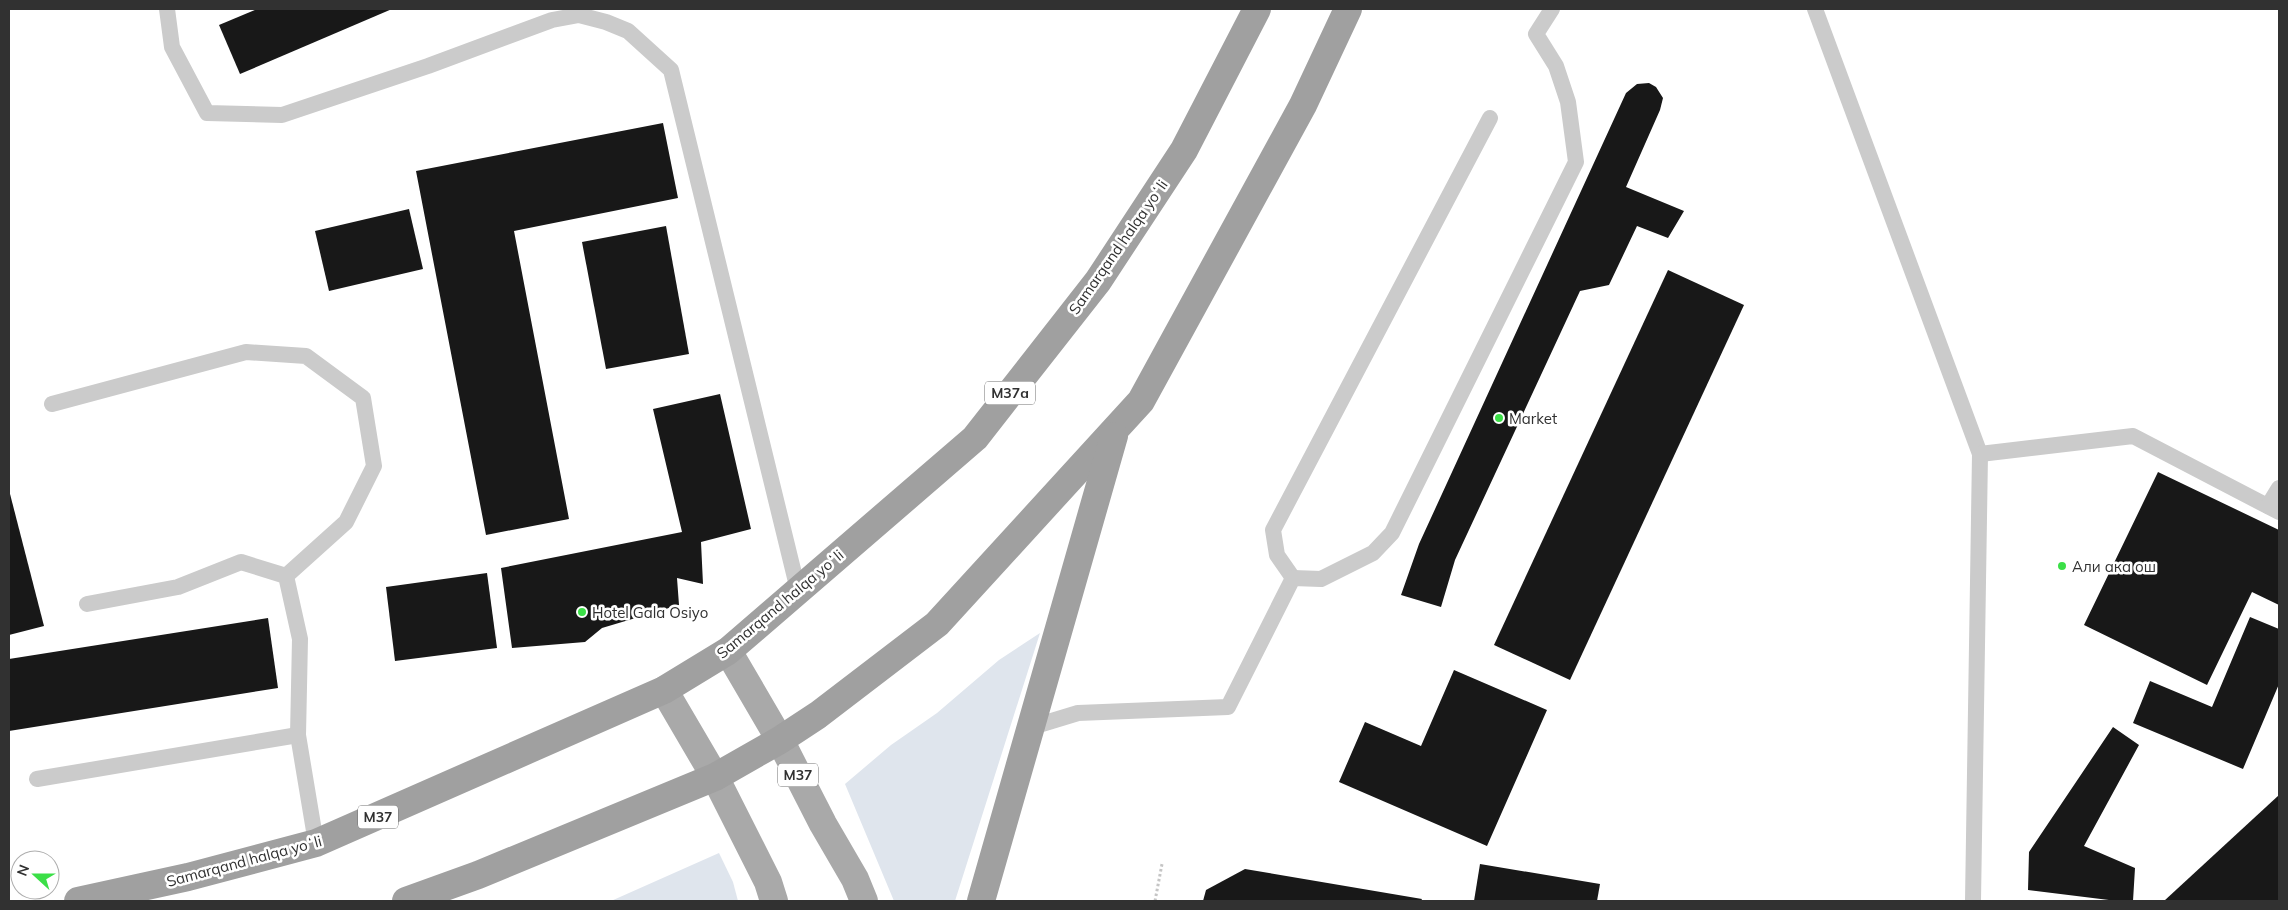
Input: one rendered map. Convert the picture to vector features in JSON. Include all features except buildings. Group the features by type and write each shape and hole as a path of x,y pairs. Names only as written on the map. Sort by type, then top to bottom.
{"highway":[{"name":"Samarqand halqa yoʻli","path":"78,901 188,877 316,843 664,690 728,651 975,438 1098,281 1184,150 1257,9"},
{"path":"406,901 478,875 715,777 780,740 818,715 937,624 1140,401 1303,105 1348,9"},
{"path":"981,901 1115,430"}],"main road":[{"name":"M37","path":"728,651 780,740 823,824 855,880 864,901"},
{"path":"664,690 715,777 768,882 774,901"}],"lane":[{"path":"166,9 172,47 207,113 282,116 428,66 552,20 579,15 606,22 628,31 671,70 798,590"},
{"path":"1293,578 1322,579 1372,553 1392,533 1576,162 1568,102 1556,66 1536,34 1552,9"},
{"path":"1814,9 1980,454 1973,901"},
{"path":"1293,578 1277,555 1273,530 1490,118"},
{"path":"52,404 246,352 306,356 314,361 362,398 374,466 346,522 286,576"},
{"path":"1980,454 2133,436 2274,509 2279,488"},
{"path":"86,604 178,587 241,562 286,576"},
{"path":"286,576 300,639 298,735 316,843"},
{"path":"1032,727 1078,713 1228,707 1293,578"},
{"path":"37,779 298,735"}],"path":[{"path":"1155,901 1162,864"}],"shaded area":[{"path":"1040,633 955,901 894,901 845,784 891,745 937,713 999,660"},
{"path":"719,853 733,882 738,901 611,901"}],"place":[{"name":"Market","path":"1499,418"},
{"name":"Али ака ош","path":"2062,566"},
{"name":"Hotel Gala Osiyo","path":"582,612"}]}
